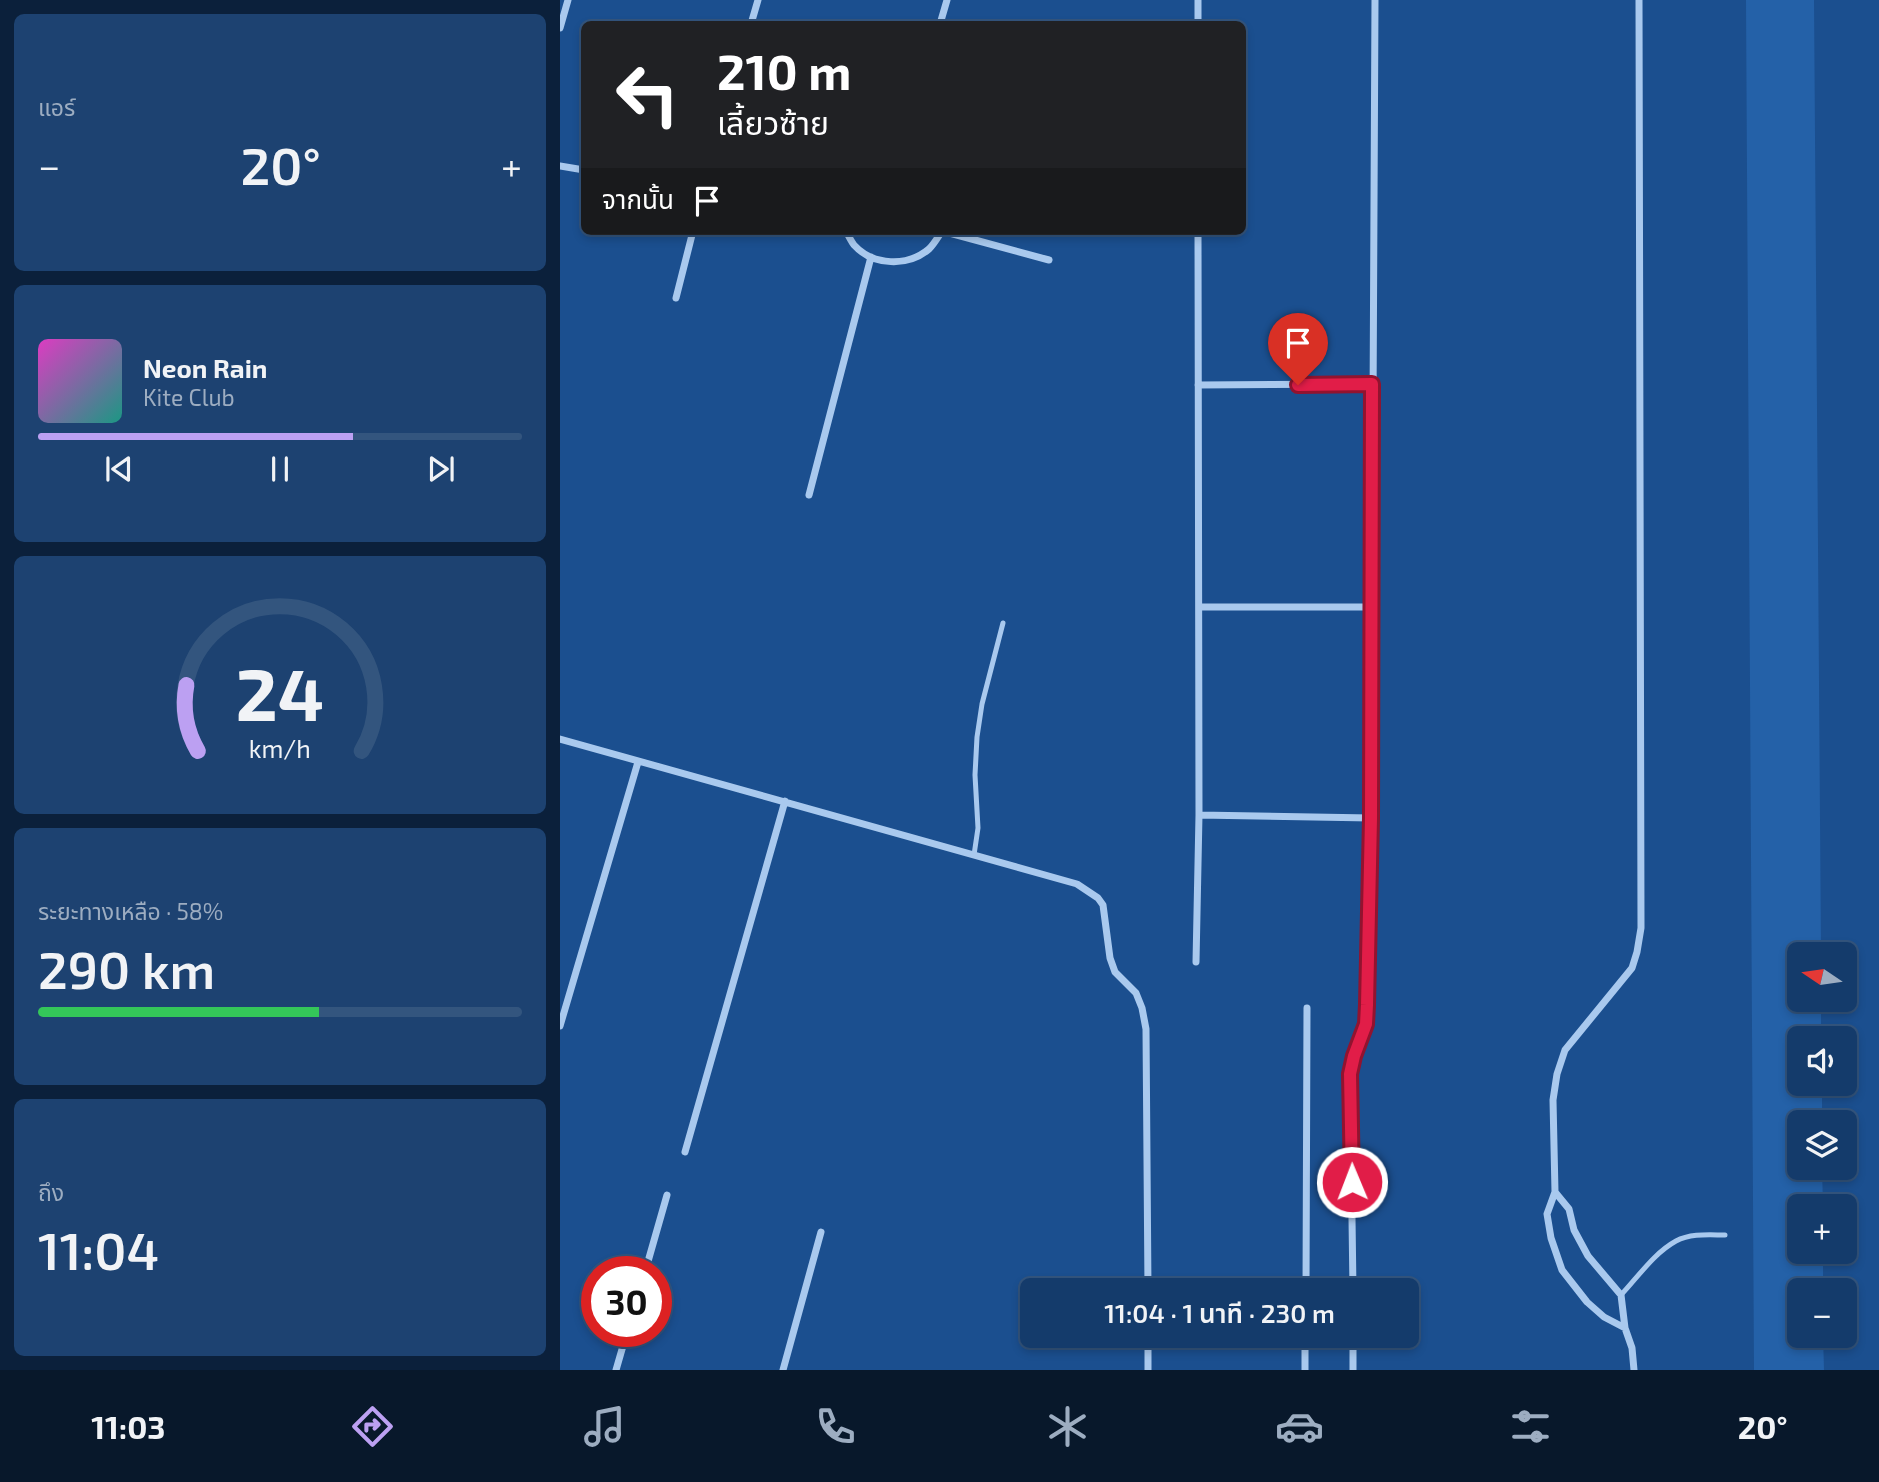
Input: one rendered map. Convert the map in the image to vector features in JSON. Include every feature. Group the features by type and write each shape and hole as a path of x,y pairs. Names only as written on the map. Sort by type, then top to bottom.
{"street":[{"path":"560,28 568,0"},
{"path":"752,21 758,0"},
{"path":"941,21 947,0"},
{"path":"1198,0 1198,21"},
{"path":"1353,1278 1350,1074 1367,1014 1371,818 1375,0"},
{"path":"1625,1328 1604,1317 1587,1302 1562,1270 1550,1238 1547,1214 1555,1192 1553,1100 1557,1074 1565,1050 1632,968 1641,928 1639,0"},
{"path":"560,166 581,170"},
{"path":"676,298 692,235"},
{"path":"848,235 855,246 871,257 891,262 912,259 930,248 939,235"},
{"path":"957,235 1049,260"},
{"path":"1196,962 1199,815 1198,235"},
{"path":"809,495 871,257"},
{"path":"1198,386 1372,384"},
{"path":"1199,607 1371,607"},
{"path":"560,739 1077,884 1098,898 1103,905 1110,958 1115,972 1136,993 1146,1029 1148,1278"},
{"path":"560,1026 638,762"},
{"path":"685,1152 785,801"},
{"path":"1199,815 1371,818"},
{"path":"1306,1278 1307,1008"},
{"path":"1555,1192 1569,1209 1574,1230 1588,1256 1621,1295 1634,1370"},
{"path":"650,1256 667,1195"},
{"path":"783,1370 821,1232"},
{"path":"616,1370 623,1347"},
{"path":"1148,1348 1148,1370"},
{"path":"1305,1348 1305,1370"},
{"path":"1353,1348 1353,1370"}],"lane":[{"path":"974,855 978,828 975,775 977,737 982,704 1003,624"},
{"path":"1621,1295 1660,1253 1678,1240 1697,1235 1726,1235"}],"shaded area":[{"path":"1746,0 1814,0 1821,942 1787,942 1787,1012 1821,1012 1821,1026 1787,1026 1787,1096 1822,1096 1822,1110 1787,1110 1787,1180 1822,1180 1823,1194 1787,1194 1787,1264 1823,1264 1823,1278 1787,1278 1787,1348 1823,1348 1824,1370 1754,1370"}],"route":[{"path":"1298,385 1372,384 1371,818 1367,1005 1366,1024 1350,1074 1352,1182"}]}
